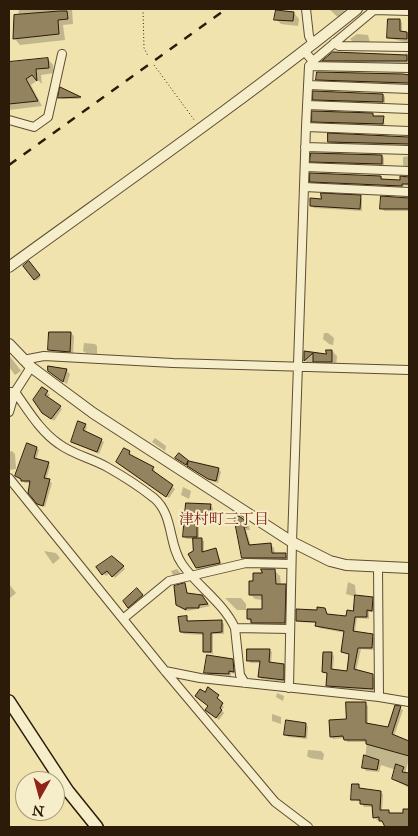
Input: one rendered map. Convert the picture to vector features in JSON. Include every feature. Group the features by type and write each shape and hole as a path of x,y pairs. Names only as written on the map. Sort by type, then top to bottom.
{"main road":[{"path":"9,701 68,791 97,827"}],"street":[{"path":"289,688 291,564 306,127 311,63 308,48 309,36 306,9"},
{"path":"9,267 201,128 308,48 356,9"},
{"path":"311,63 374,10 409,11"},
{"path":"334,43 339,46 409,47"},
{"path":"9,120 34,127 48,117 62,54"},
{"path":"311,63 409,68"},
{"path":"308,85 409,89"},
{"path":"307,106 409,109"},
{"path":"306,127 409,131"},
{"path":"306,147 409,150"},
{"path":"305,167 409,171"},
{"path":"304,187 409,192"},
{"path":"9,344 27,364 93,413 292,542 330,560 346,564 409,568"},
{"path":"9,412 12,392 27,364 44,356 173,363 409,370"},
{"path":"12,392 42,430 58,444 77,455 106,466 155,499 163,507 181,563 225,610 235,628 240,675 245,683"},
{"path":"9,478 165,671 275,802 308,827"},
{"path":"124,618 168,581 246,562 291,564"},
{"path":"378,566 379,697"},
{"path":"235,628 290,629"},
{"path":"165,671 200,678 379,697 409,702"}],"path":[{"path":"143,9 144,48 148,56"},
{"path":"154,65 201,128"}],"building":[{"path":"276,10 294,12 293,21 274,20"},
{"path":"67,11 68,19 58,20 59,34 13,39 14,15"},
{"path":"388,19 400,19 400,31 407,32 407,39 387,38"},
{"path":"333,52 407,55 407,61 322,61"},
{"path":"48,58 49,68 36,69 37,81 32,75 26,79 38,101 9,104 9,62"},
{"path":"317,72 403,74 409,75 409,83 316,80"},
{"path":"60,87 81,97 58,98"},
{"path":"313,91 383,94 383,102 313,100"},
{"path":"312,111 373,113 373,116 384,116 383,124 312,122"},
{"path":"328,133 409,137 409,144 328,142"},
{"path":"311,153 382,155 382,164 310,162"},
{"path":"310,173 381,176 381,179 400,180 400,176 409,177 409,184 402,184 402,186 310,182"},
{"path":"321,193 361,195 360,209 310,206 310,198 321,199"},
{"path":"381,196 409,198 409,209 380,209"},
{"path":"29,261 40,275 34,280 23,266"},
{"path":"49,332 71,332 70,352 48,350"},
{"path":"326,350 332,350 332,362 313,362 313,353 304,361 304,351 326,354"},
{"path":"48,366 67,369 63,382 48,371"},
{"path":"42,387 48,391 45,395 61,406 51,419 42,413 33,400"},
{"path":"78,421 86,424 83,430 102,439 97,452 71,442"},
{"path":"27,443 37,447 34,458 49,462 44,478 50,479 43,506 37,504 28,493 30,481 21,481 21,479 15,476"},
{"path":"124,448 130,451 129,454 154,467 152,470 173,485 166,497 116,462"},
{"path":"179,453 189,461 219,468 216,481 208,479 187,466 188,461 186,465 175,458"},
{"path":"186,503 211,504 209,519 197,519 197,537 183,537"},
{"path":"233,512 246,521 247,527 244,527 249,545 271,543 272,553 286,553 286,558 242,558"},
{"path":"193,538 202,538 202,552 216,548 220,563 196,568 188,554 193,551"},
{"path":"112,556 124,566 112,577 107,571 102,575 96,567"},
{"path":"261,569 275,569 276,584 286,584 285,623 251,623 251,619 247,619 247,609 262,609 262,595 249,595 249,581 253,581 253,573 262,573"},
{"path":"185,583 187,593 202,595 208,604 199,605 199,608 186,608 186,610 176,605 174,586"},
{"path":"137,588 143,595 128,608 123,601"},
{"path":"355,595 373,597 372,611 367,610 367,617 355,617 353,631 373,634 372,648 358,648 354,669 373,674 373,689 326,686 327,673 322,672 323,652 332,652 331,669 347,671 349,654 341,652 344,631 315,626 316,622 296,621 296,609 317,610 317,607 325,608 327,614 346,616 347,610 353,611"},
{"path":"187,616 187,621 222,620 222,632 211,633 211,652 203,652 203,633 180,632 178,617"},
{"path":"247,649 270,649 269,662 284,664 284,680 258,677 260,661 247,661"},
{"path":"207,655 233,659 234,672 229,671 229,674 204,673"},
{"path":"208,687 219,695 217,698 223,703 220,708 222,710 216,718 205,710 208,706 195,696 200,689 205,692"},
{"path":"346,702 366,702 366,723 388,727 395,705 401,706 392,734 409,741 409,756 366,744 366,740 344,740 343,736 330,737 329,720 346,719"},
{"path":"286,720 306,723 305,737 284,735"},
{"path":"364,755 379,760 377,770 362,768"},
{"path":"396,764 404,767 402,772 409,773 409,786 392,779"},
{"path":"352,784 359,784 359,788 381,791 380,810 389,810 389,813 403,813 403,809 409,809 409,827 385,827 382,821 379,821 379,817 373,818 372,805 360,804 360,800 351,800"}],"railway":[{"path":"9,165 226,9"}],"district":[{"name":"津村町三丁目","path":"224,520"}]}
